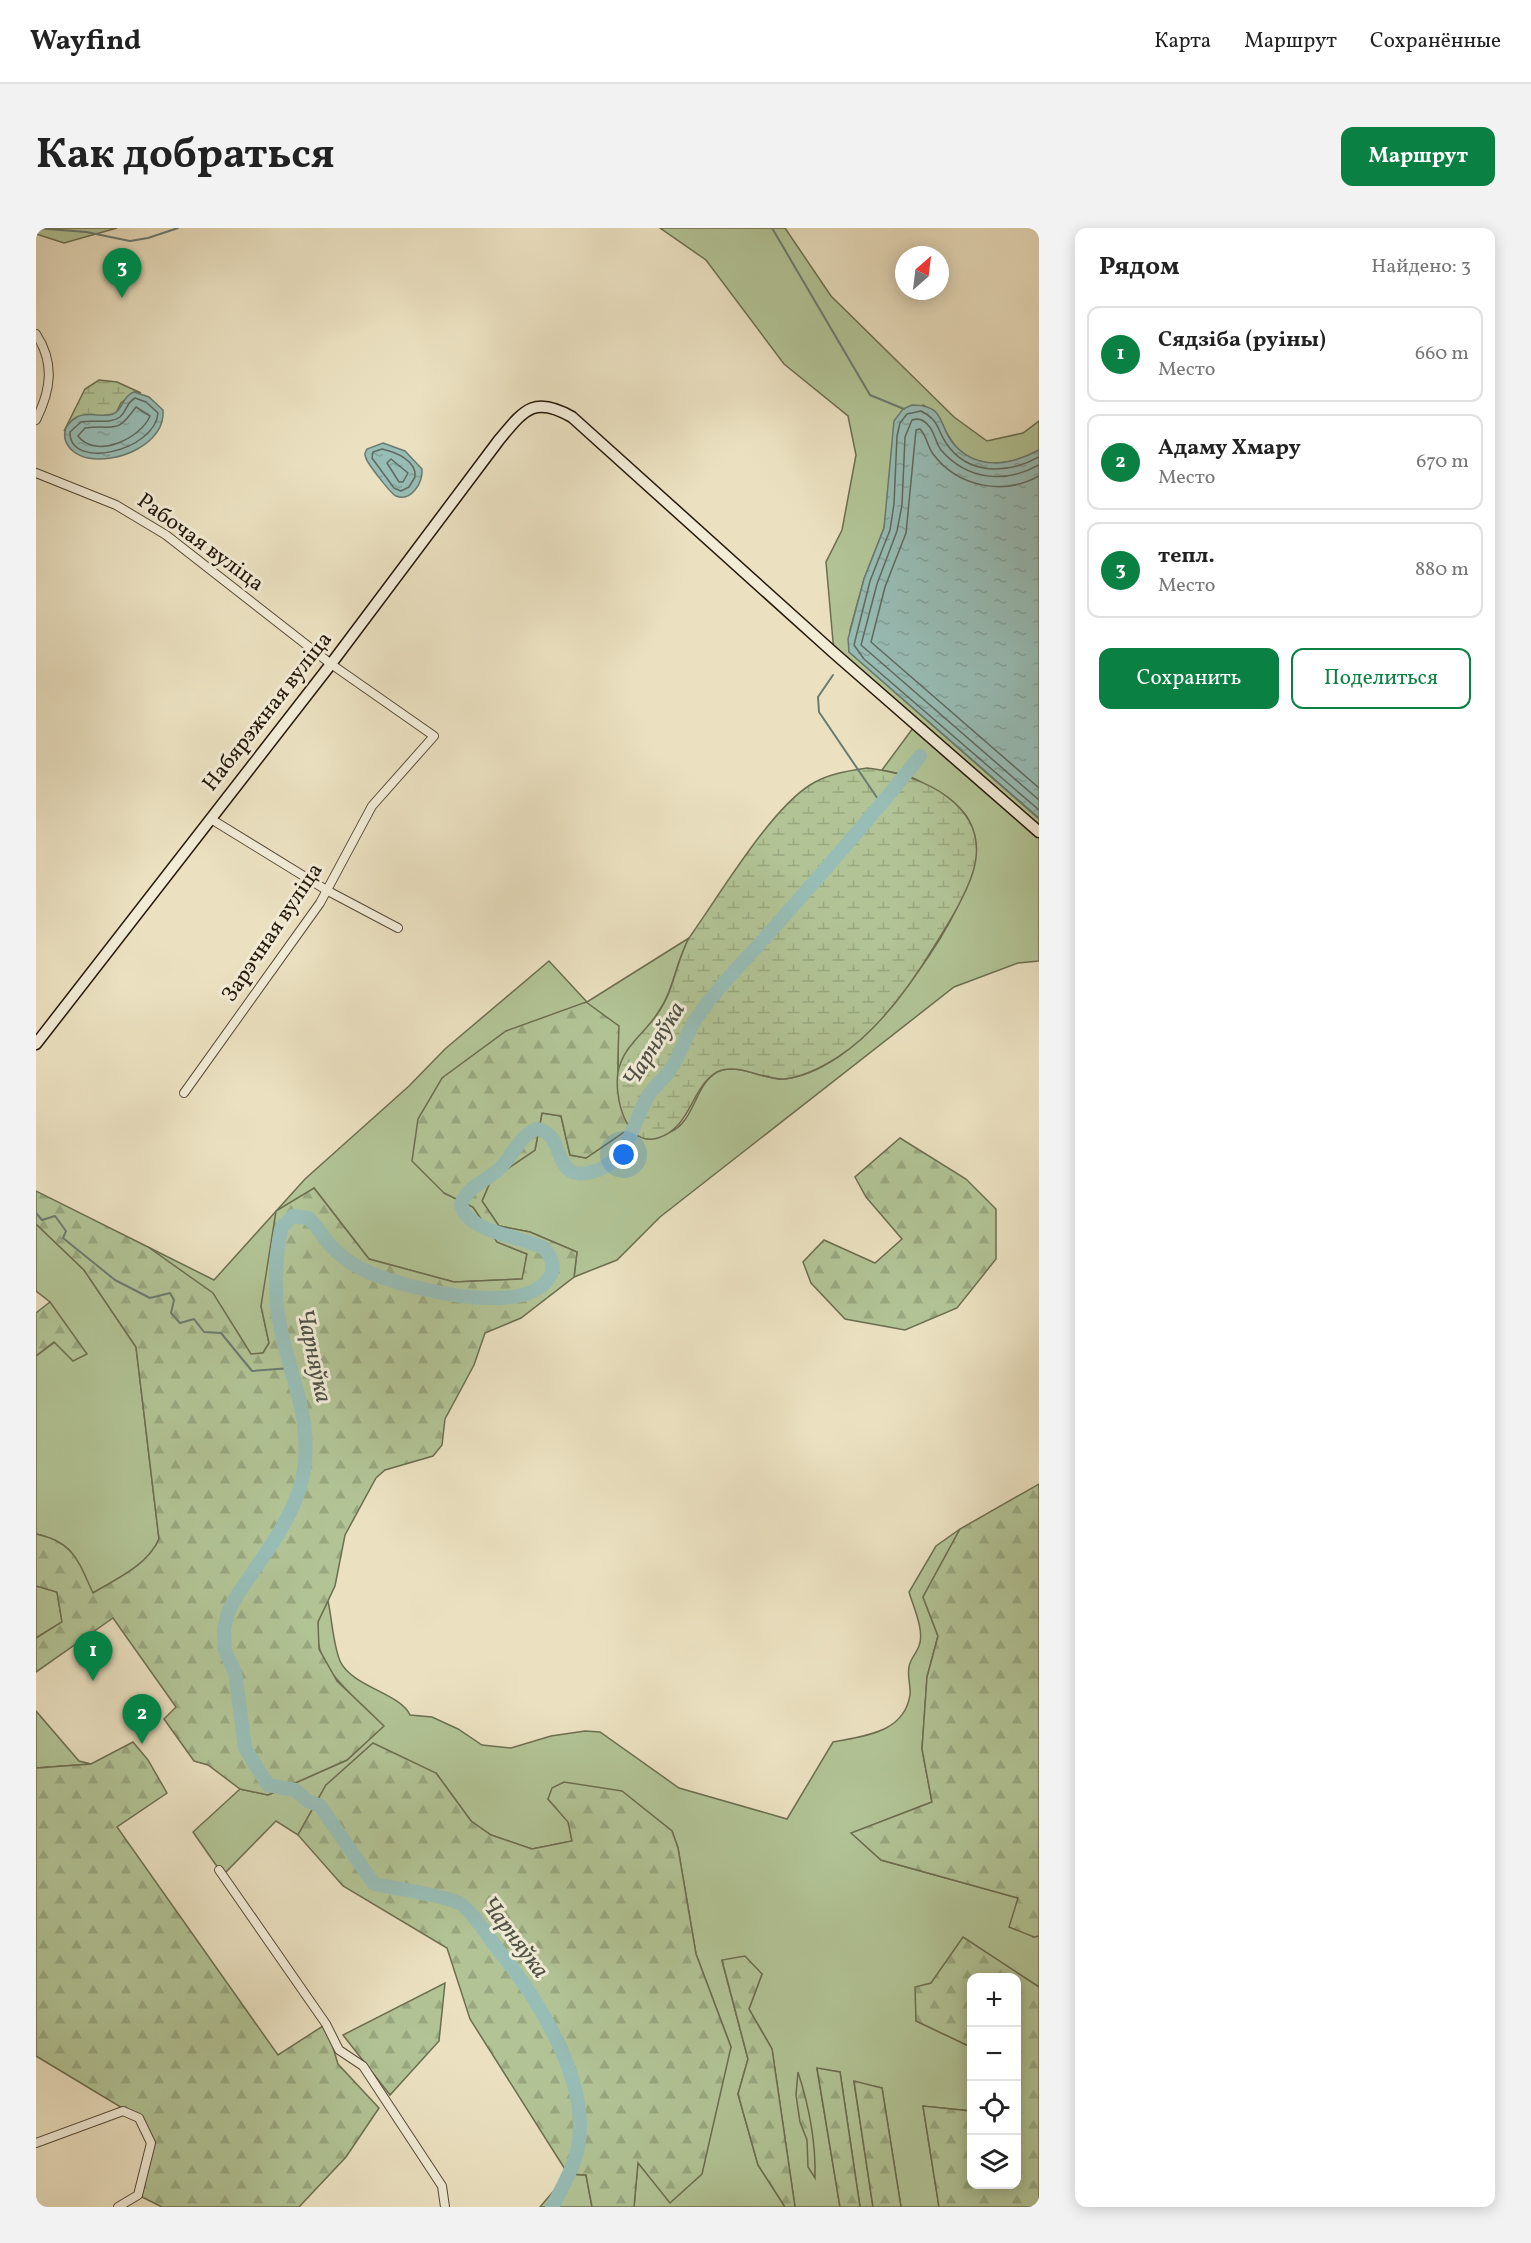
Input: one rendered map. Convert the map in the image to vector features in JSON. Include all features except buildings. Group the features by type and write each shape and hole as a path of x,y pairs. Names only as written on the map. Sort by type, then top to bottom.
{"street":[{"path":"36,334 46,354 51,377 36,420"},
{"name":"Набярэжная вуліца","path":"36,1044 331,664 499,440 523,413 533,407 546,405 572,417 834,653 1039,832"},
{"name":"Рабочая вуліца","path":"36,473 104,500 149,523 206,564 331,664 434,736"},
{"name":"Зарэчная вуліца","path":"184,1093 328,891 349,845 372,806 434,736"},
{"path":"211,819 328,891 398,928"},
{"path":"219,1869 326,2024 339,2050 363,2066 442,2186 445,2207"},
{"path":"36,2144 123,2111 139,2118 151,2143 138,2195 118,2207"}],"green space":[{"path":"36,228 117,228 64,243 36,234"},
{"path":"660,228 785,228 831,296 954,417 987,441 1023,433 1039,421 1039,450 1016,460 992,463 970,457 960,450 951,440 938,417 923,405 888,504 884,528 864,579 850,630 849,652 1039,819 1039,961 1018,963 954,987 660,1217 617,1260 574,1277 577,1252 530,1232 499,1226 482,1201 491,1180 535,1150 542,1113 561,1116 570,1155 586,1158 630,1128 638,1136 666,1133 678,1127 690,1112 704,1085 717,1072 733,1069 784,1079 806,1074 826,1065 858,1041 906,988 949,923 965,890 974,860 974,835 965,814 918,780 882,770 916,724 834,653 826,562 842,530 856,455 848,416 784,364 706,260"},
{"path":"99,380 117,382 141,393 134,392 121,403 116,413 76,419 64,431 85,389"},
{"path":"867,768 909,777 930,786 948,797 962,811 972,828 976,849 973,872 966,891 926,960 880,1021 853,1046 832,1061 805,1074 784,1079 733,1069 717,1072 701,1087 684,1117 669,1133 658,1138 647,1139 637,1135 630,1128 620,1106 618,1072 629,1047 653,1020 663,1004 689,938 762,834 794,797 823,778"},
{"path":"689,938 664,1002 631,1048 618,1073 618,1026 444,1193 473,1207 497,1242 527,1254 523,1279 454,1282 369,1259 314,1188 261,1306 269,1343 263,1353 251,1355 235,1329 148,1247 214,1280 305,1179 409,1086 445,1049 549,961 587,1002"},
{"path":"586,1002 619,1026 619,1091 630,1128 586,1158 570,1155 561,1116 542,1113 535,1150 491,1180 482,1201 499,1226 530,1232 577,1252 574,1277 521,1318 485,1333 474,1365 445,1419 442,1445 433,1456 385,1470 376,1478 345,1535 335,1586 318,1622 319,1649 337,1681 384,1726 347,1760 268,1795 240,1789 208,1765 194,1761 164,1719 176,1707 113,1618 36,1672 36,1638 62,1622 57,1592 36,1586 36,1534 59,1542 73,1554 93,1593 139,1564 159,1539 136,1347 84,1270 36,1224 36,1191 148,1247 213,1293 251,1354 263,1353 269,1343 261,1306 276,1211 314,1188 369,1259 454,1282 522,1279 527,1254 497,1242 473,1207 444,1193 412,1161 418,1119 442,1078 506,1031"},
{"path":"900,1138 966,1179 996,1209 996,1259 957,1308 905,1330 845,1319 811,1283 803,1262 824,1240 875,1263 902,1239 866,1197 855,1177"},
{"path":"36,1224 84,1270 136,1347 159,1539 147,1557 139,1564 92,1593 73,1554 59,1542 36,1534 36,1356 55,1342 50,1302 36,1291"},
{"path":"50,1302 87,1354 73,1361 54,1342 36,1356 36,1313"},
{"path":"1039,1484 1039,1936 1034,1937 1009,1927 1018,1898 881,1860 851,1833 932,1802 922,1749 927,1677 938,1636 923,1597 960,1529"},
{"path":"960,1529 923,1597 938,1636 927,1677 922,1749 932,1802 852,1833 881,1860 1018,1898 1033,1937 1039,1936 1039,1987 1021,1975 1021,1973 1017,1973 963,1938 916,2021 967,2045 967,2111 923,2106 939,2207 901,2207 882,2088 854,2082 873,2207 860,2207 840,2072 817,2069 840,2207 795,2207 772,2049 749,2009 762,1974 722,1961 748,2059 738,2094 758,2165 785,2207 634,2207 638,2162 731,2047 696,1954 678,1848 672,1831 622,1792 548,1799 569,1822 572,1841 532,1849 491,1835 471,1821 436,1773 326,1785 298,1835 276,1821 223,1875 193,1832 240,1789 268,1795 347,1760 383,1726 338,1680 321,1654 317,1638 318,1622 328,1601 334,1639 340,1661 346,1670 365,1684 397,1701 410,1715 432,1717 458,1729 482,1745 511,1748 551,1736 585,1731 600,1732 679,1788 787,1819 833,1742 869,1735 881,1730 900,1718 906,1708 910,1695 908,1674 910,1664 918,1649 921,1633 909,1592 936,1546"},
{"path":"36,1586 57,1592 62,1622 36,1638"},
{"path":"36,1711 79,1761 91,1764 36,1768"},
{"path":"133,1742 148,1760 167,1793 117,1827 278,2055 326,2024 338,2064 379,2108 346,2157 299,2207 162,2207 138,2195 151,2143 139,2118 36,2056 36,1768 91,1764"},
{"path":"373,1743 436,1773 471,1821 491,1835 532,1849 572,1841 568,1822 548,1799 552,1788 564,1782 622,1791 672,1831 678,1848 696,1954 731,2047 702,2174 670,2203 638,2163 634,2207 592,2207 586,2175 568,2174 470,2019 447,1948 343,1886 298,1835 326,1785"},
{"path":"963,1937 1018,1973 967,1973 967,2045 916,2021 915,1987 931,1983"},
{"path":"745,1956 762,1974 749,2009 772,2049 795,2207 785,2207 758,2165 738,2094 748,2059 722,1960"},
{"path":"1021,1975 1039,1987 1039,2207 939,2207 923,2106 967,2111 967,2189 1021,2189"},
{"path":"445,1983 439,2041 390,2095 343,2035"},
{"path":"817,2068 840,2072 860,2207 840,2207"},
{"path":"798,2072 811,2124 815,2178 808,2167 807,2140 800,2122 796,2095"},
{"path":"854,2081 882,2088 901,2207 873,2207"},
{"path":"568,2174 586,2175 592,2207 540,2207"}],"water":[{"path":"134,392 149,397 163,410 162,422 157,433 148,442 125,454 100,459 80,456 69,447 65,435 70,422 81,415 113,414"},
{"path":"912,405 930,408 935,412 952,442 971,458 993,463 1005,462 1039,450 1039,818 849,652 848,639 864,579 884,528 894,421 903,409"},
{"path":"383,443 405,451 422,469 418,485 407,496 401,497 393,494 366,458 367,449"}],"waterway":[{"path":"36,228 86,232 130,241 148,238 178,228"},
{"path":"772,228 870,395 904,409"},
{"path":"833,675 818,697 819,712 882,805"},
{"name":"Чарняўка","path":"552,2207 577,2152 580,2127 577,2100 560,2046 531,1995 464,1906 442,1897 374,1884 320,1806 308,1801 295,1790 268,1785 245,1748 235,1672 225,1651 224,1629 228,1612 236,1597 291,1510 298,1495 305,1457 303,1416 278,1314 277,1259 282,1227 293,1216 308,1218 331,1246 350,1262 373,1274 412,1286 437,1292 491,1298 515,1296 535,1290 549,1278 553,1267 545,1249 484,1228 465,1214 461,1204 464,1198 472,1188 498,1170 524,1137 536,1129 546,1132 552,1139 564,1164 570,1170 579,1173 592,1172 613,1160 627,1142 650,1094 675,1062 691,1027 702,1010 884,801 920,756"},
{"path":"36,1213 42,1220 55,1216 66,1231 63,1238 115,1280 150,1298 170,1293 174,1300 171,1313 180,1323 194,1319 204,1332 221,1333 252,1371 291,1368"}],"place":[{"name":"тепл.","path":"122,298"},
{"name":"Сядзіба (руіны)","path":"93,1681"},
{"name":"Адаму Хмару","path":"142,1744"}]}
